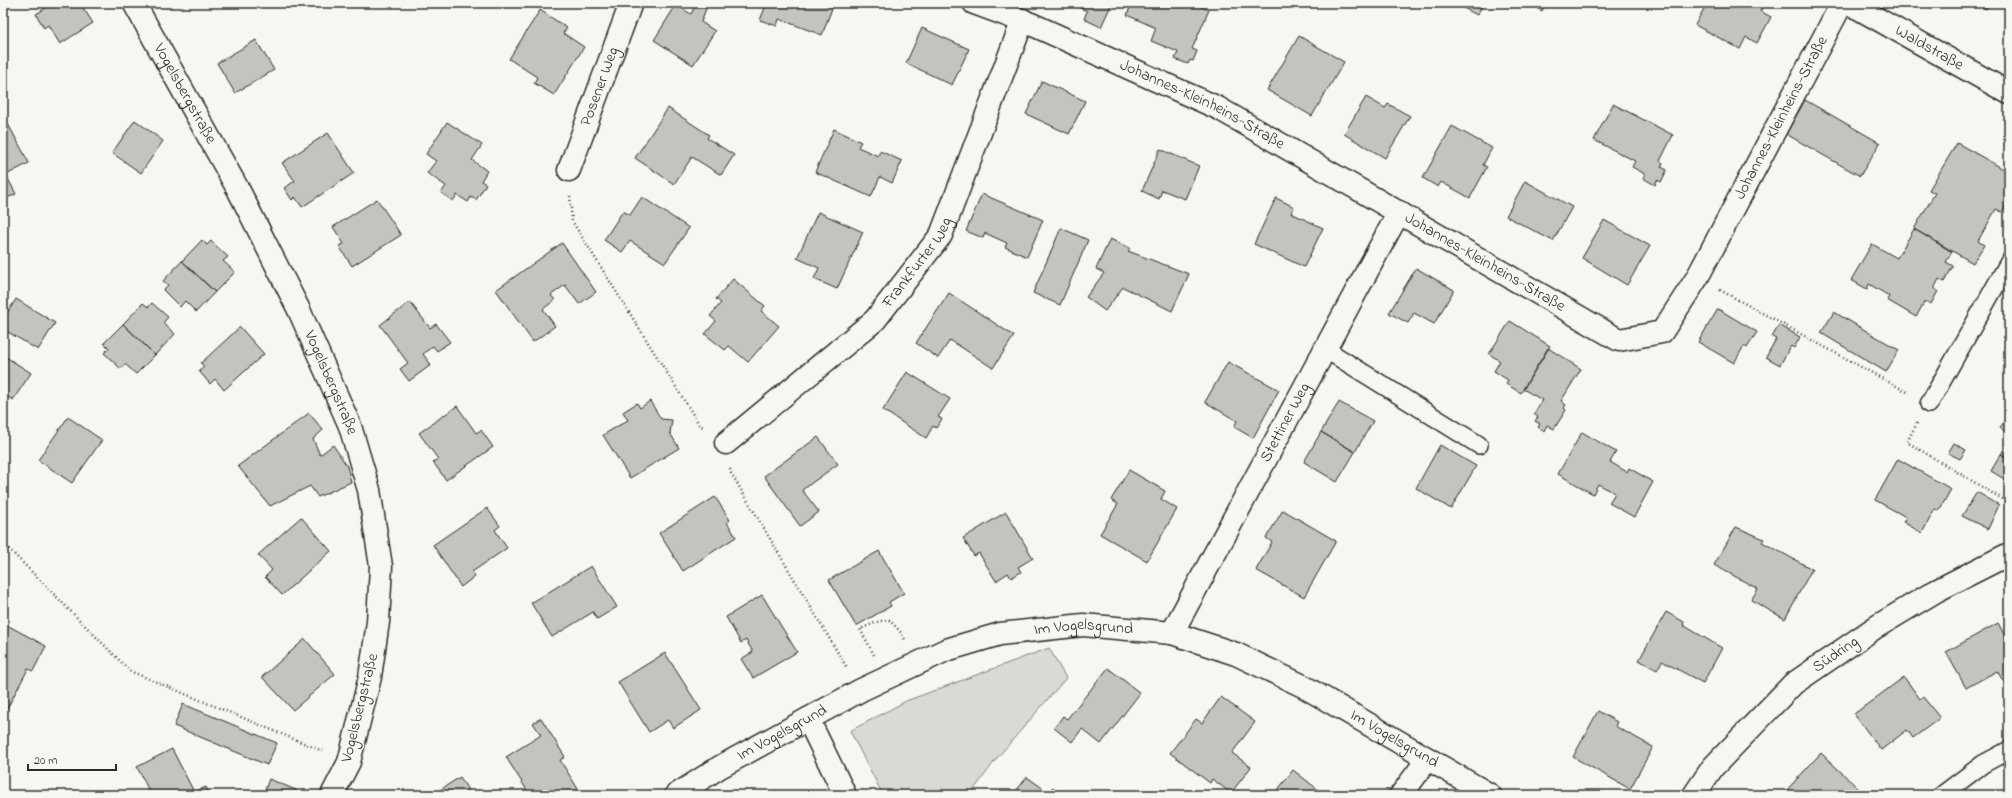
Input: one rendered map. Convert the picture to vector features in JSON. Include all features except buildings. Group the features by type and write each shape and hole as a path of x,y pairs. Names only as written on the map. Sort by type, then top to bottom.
{"street":[{"name":"Vogelsbergstraße","path":"134,3 239,191 299,310 350,426 369,490 381,566 378,622 370,676 349,762 332,795"},
{"name":"Posener Weg","path":"569,170 630,3"},
{"name":"Johannes-Kleinheins-Straße","path":"974,3 1023,20 1218,108 1619,340 1662,332 1697,278 1842,3"},
{"name":"Waldstraße","path":"1849,3 2009,93"},
{"name":"Frankfurter Weg","path":"726,443 875,320 941,235 1023,20"},
{"name":"Stettiner Weg","path":"1172,633 1399,212"},
{"name":"Südring","path":"1694,795 1713,767 1793,684 1876,627 1936,591 2009,554"},
{"name":"Im Vogelsgrund","path":"676,795 720,767 808,719 886,678 946,650 1008,633 1083,625 1172,633 1236,654 1303,686 1427,760 1490,795"},
{"path":"808,719 845,795"},
{"path":"1401,795 1427,760"}],"lane":[{"path":"1929,404 2009,262"},
{"path":"1325,349 1479,445"},
{"path":"1942,795 1983,764 2009,750"}],"path":[{"path":"1697,278 1929,404 1906,442 2009,503"},
{"path":"3,543 130,671 349,762"},
{"path":"886,678 860,629 880,621 889,620 899,630 919,663"}],"shaded area":[{"path":"1049,648 1066,678 997,758 970,795 883,795 850,731 906,701"}]}
